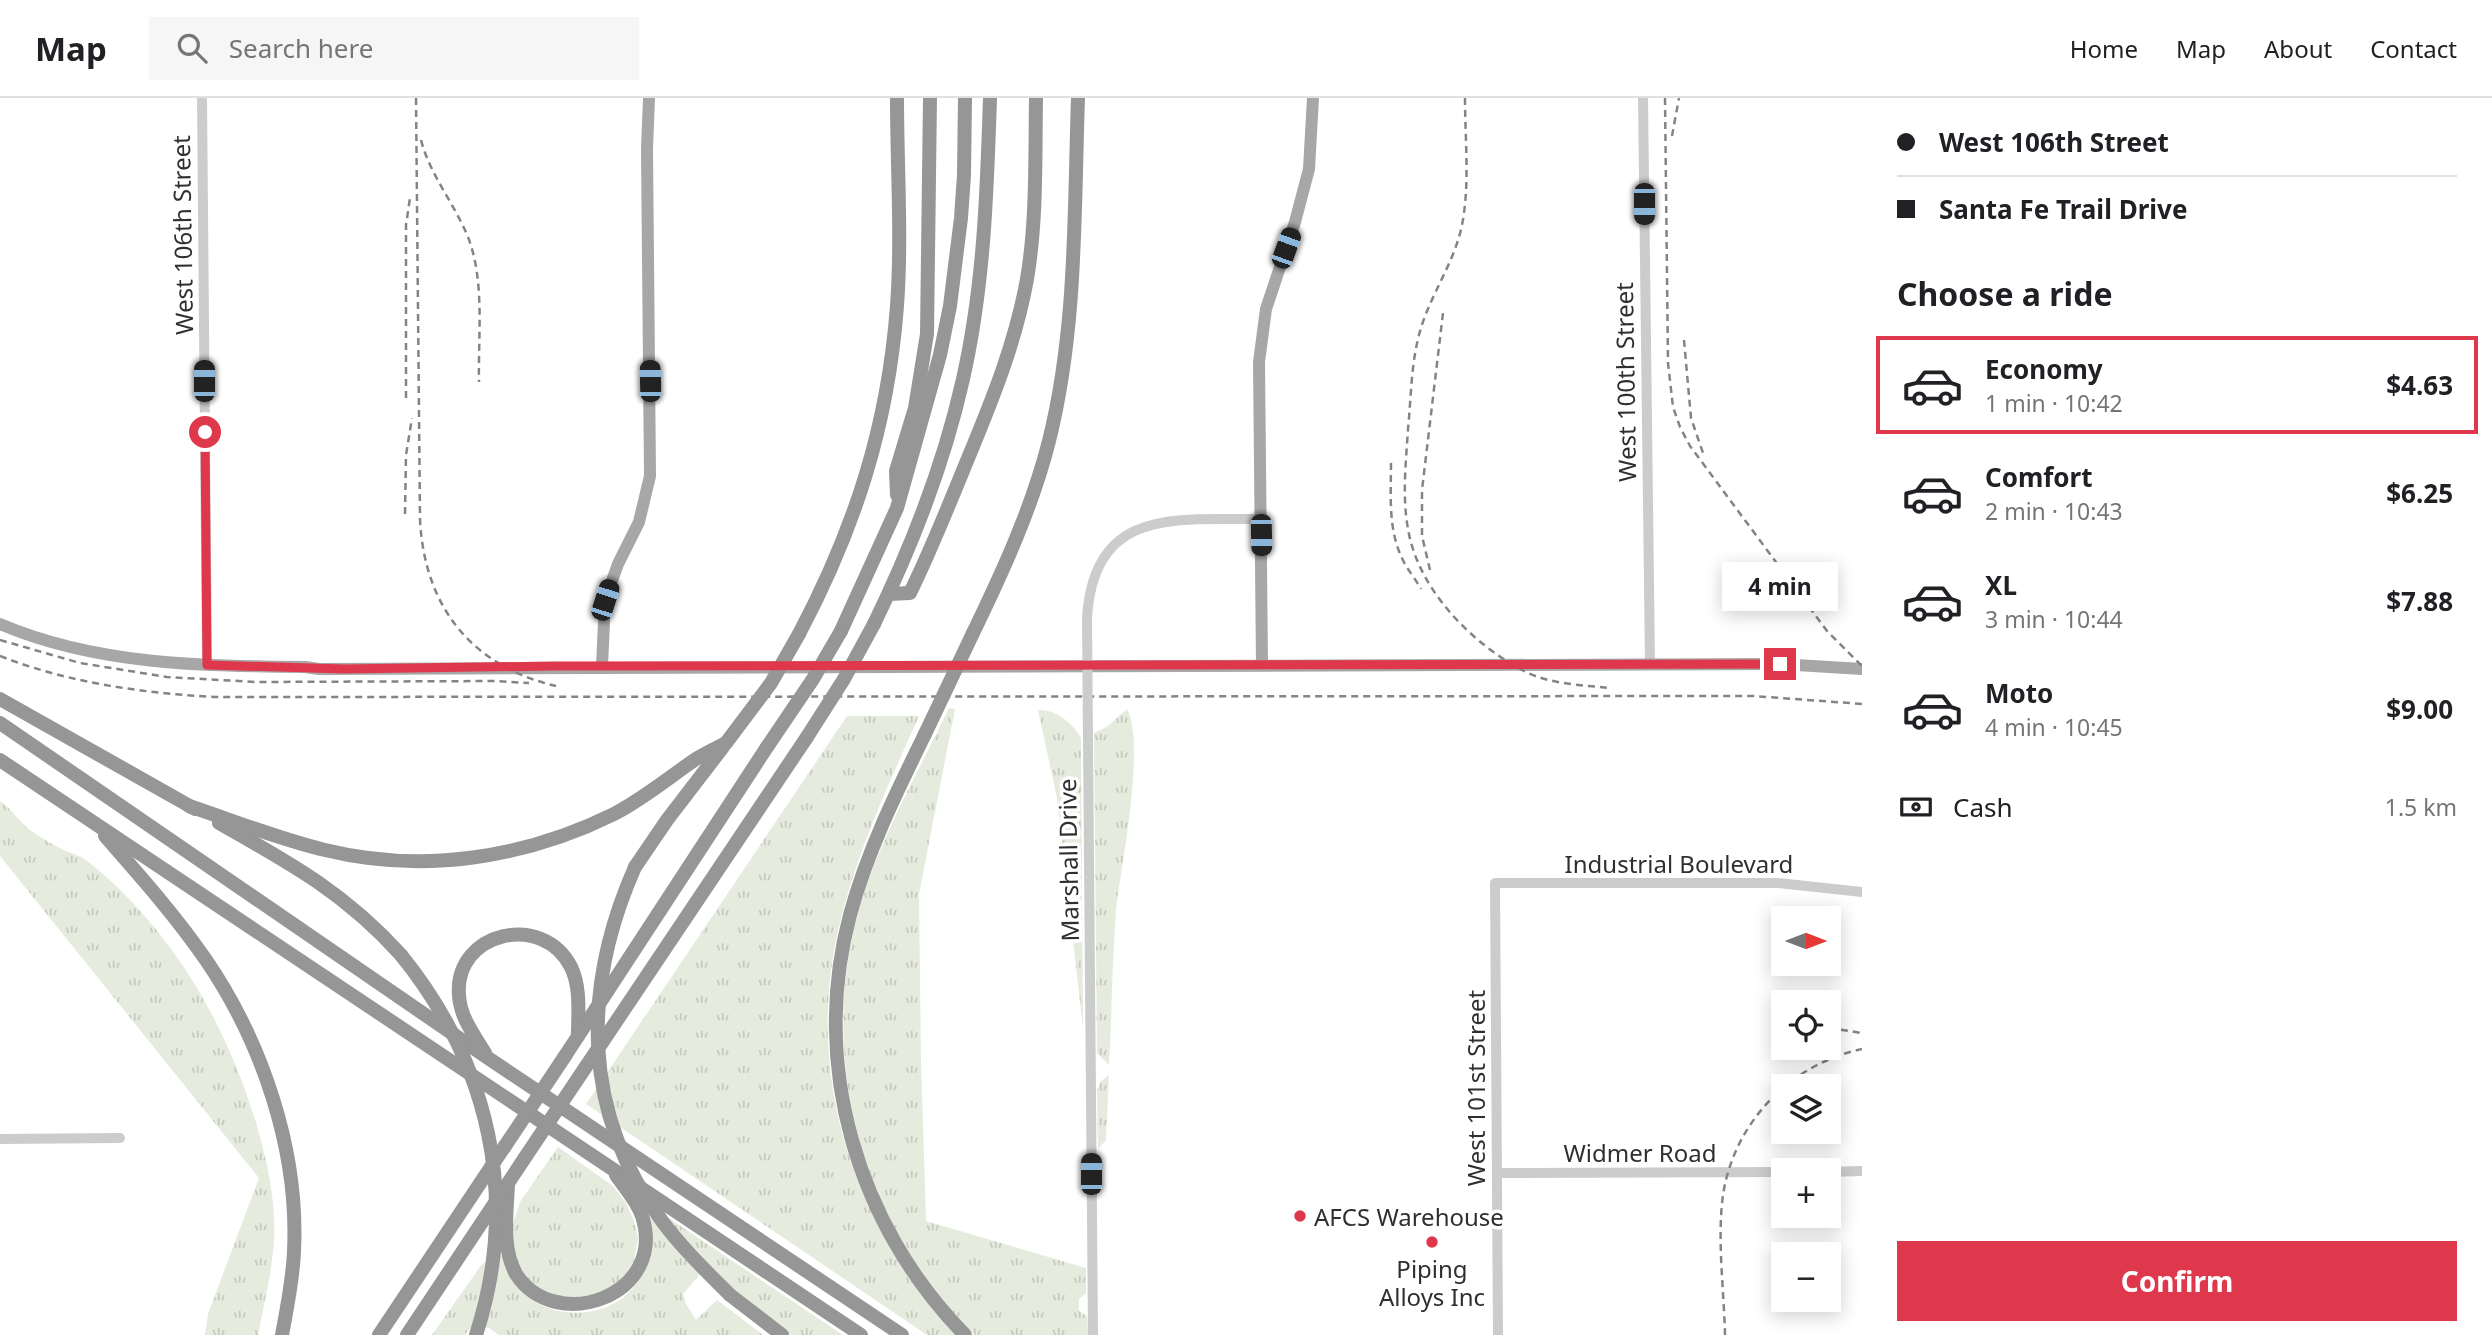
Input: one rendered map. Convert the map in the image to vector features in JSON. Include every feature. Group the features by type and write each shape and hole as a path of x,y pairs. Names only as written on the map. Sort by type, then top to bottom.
{"highway":[{"path":"782,1335 730,1294 678,1241 648,1201 618,1140 602,1082 597,1037 601,976 614,919 635,867 771,682 832,569 871,465 885,405 897,302 897,98"},
{"path":"897,508 896,471 915,408 927,334 930,98"},
{"path":"379,1335 813,679 841,631 897,508 930,394 950,306 964,175 965,98"},
{"path":"407,1335 807,737 844,679 889,594 925,508 963,380 983,254 990,98"},
{"path":"889,594 910,593 929,554 988,410 1013,339 1031,244 1036,98"},
{"path":"965,1335 935,1302 909,1266 872,1199 850,1135 837,1065 837,991 850,915 883,822 1010,556 1049,442 1062,379 1072,283 1078,98"},
{"path":"0,699 323,884 363,915 401,955 434,998 450,1024 478,1093 488,1131 495,1184 496,1235 488,1288 476,1335"},
{"path":"0,723 488,1058 902,1335"},
{"path":"189,806 306,845 347,855 413,861 472,858 525,848 578,831 648,795 694,760 726,743"},
{"path":"0,760 861,1335"},
{"path":"92,822 167,908 206,961 234,1007 259,1062 282,1135 294,1207 295,1253 282,1335"},
{"path":"488,1058 462,1012 459,986 463,969 474,953 499,936 526,934 541,938 567,960 576,982 578,1036"},
{"path":"508,1184 507,1248 516,1274 529,1291 549,1303 588,1307 607,1301 625,1289 637,1272 644,1254 646,1236 640,1210 611,1168"}],"main road":[{"path":"643,98 648,128"},
{"path":"602,666 605,600 618,564 639,522 650,476 649,98"},
{"path":"1262,665 1261,338 1272,286 1303,198 1312,143 1313,98"},
{"path":"0,624 37,637 115,657 207,665 344,669 602,666 1780,664 1862,669"}],"street":[{"name":"West 106th Street","path":"202,98 207,665"},
{"name":"West 100th Street","path":"1643,98 1650,665"},
{"name":"Marshall Drive","path":"1093,1335 1087,618 1090,586 1099,565 1114,546 1132,531 1171,520 1261,519"},
{"name":"Industrial Boulevard","path":"1495,883 1778,883 1817,885 1862,892"},
{"name":"West 101st Street","path":"1495,883 1498,1335"},
{"path":"0,1139 120,1138"},
{"path":"1841,1172 1862,1171"},
{"name":"Widmer Road","path":"1497,1172 1771,1172"}],"green space":[{"path":"949,708 955,709 919,894 926,1221 1086,1268 1086,1293 1079,1299 1079,1311 1087,1316 1088,1335 975,1335 939,1297 893,1224 873,1180 858,1134 848,1087 844,1040 844,991 851,943 863,896 881,848"},
{"path":"1127,709 1132,726 1133,777 1116,910 1109,1065 1097,1053 1094,733 1108,726"},
{"path":"1038,710 1063,718 1081,738 1083,1028 1057,798"},
{"path":"847,716 919,716 881,802 859,861 834,951 828,1004 829,1056 836,1108 849,1158 868,1206 893,1252 923,1295 957,1335 927,1335 586,1104"},
{"path":"0,801 30,830 86,860 145,916 193,982 231,1054 262,1143 274,1212 270,1276 258,1335 205,1335 208,1314 259,1178 0,856"},
{"path":"1109,1075 1106,1140 1098,1149 1097,1090 1101,1081"},
{"path":"558,1147 613,1186 626,1203 638,1238 633,1266 624,1281 589,1301 539,1292 519,1270 511,1242 512,1227 520,1202"},
{"path":"647,1210 664,1215 843,1335 791,1335 707,1266 683,1294 696,1320 717,1300 763,1335 499,1335 489,1328 472,1326 465,1335 432,1335 482,1264 502,1255 517,1286 532,1300 546,1307 579,1313 611,1305 624,1297 635,1285 643,1270 647,1249"}],"railway":[{"path":"416,98 420,519 424,550 431,579 442,605 458,628 499,664 526,677 556,686"},
{"path":"1465,98 1466,178 1462,225 1453,254 1422,324 1414,361 1405,479 1408,529 1423,573 1436,594 1468,631 1487,647 1506,661 1535,676 1609,688"},
{"path":"1665,98 1668,363 1673,407 1690,446 1827,631 1862,666"},
{"path":"1672,136 1679,98"},
{"path":"421,140 430,165 468,237 473,254 480,308 479,382"},
{"path":"406,398 406,225 410,198"},
{"path":"1430,570 1422,536 1422,490 1443,313"},
{"path":"1684,340 1691,418 1703,453"},
{"path":"405,514 406,455 412,418"},
{"path":"1391,463 1394,534 1403,560 1421,589"},
{"path":"0,640 80,663 167,677 256,682 529,683"},
{"path":"0,656 79,680 160,693 215,697 1754,696 1862,704"},
{"path":"1841,1030 1862,1033"},
{"path":"1725,1335 1721,1212 1729,1168 1739,1144 1770,1100 1790,1083 1812,1068 1862,1049"}],"place":[{"name":"AFCS Warehouse","path":"1300,1216"},
{"name":"Piping Alloys Inc","path":"1432,1242"}],"route":[{"path":"205,432 207,665 344,669 553,666 1780,664"}]}
